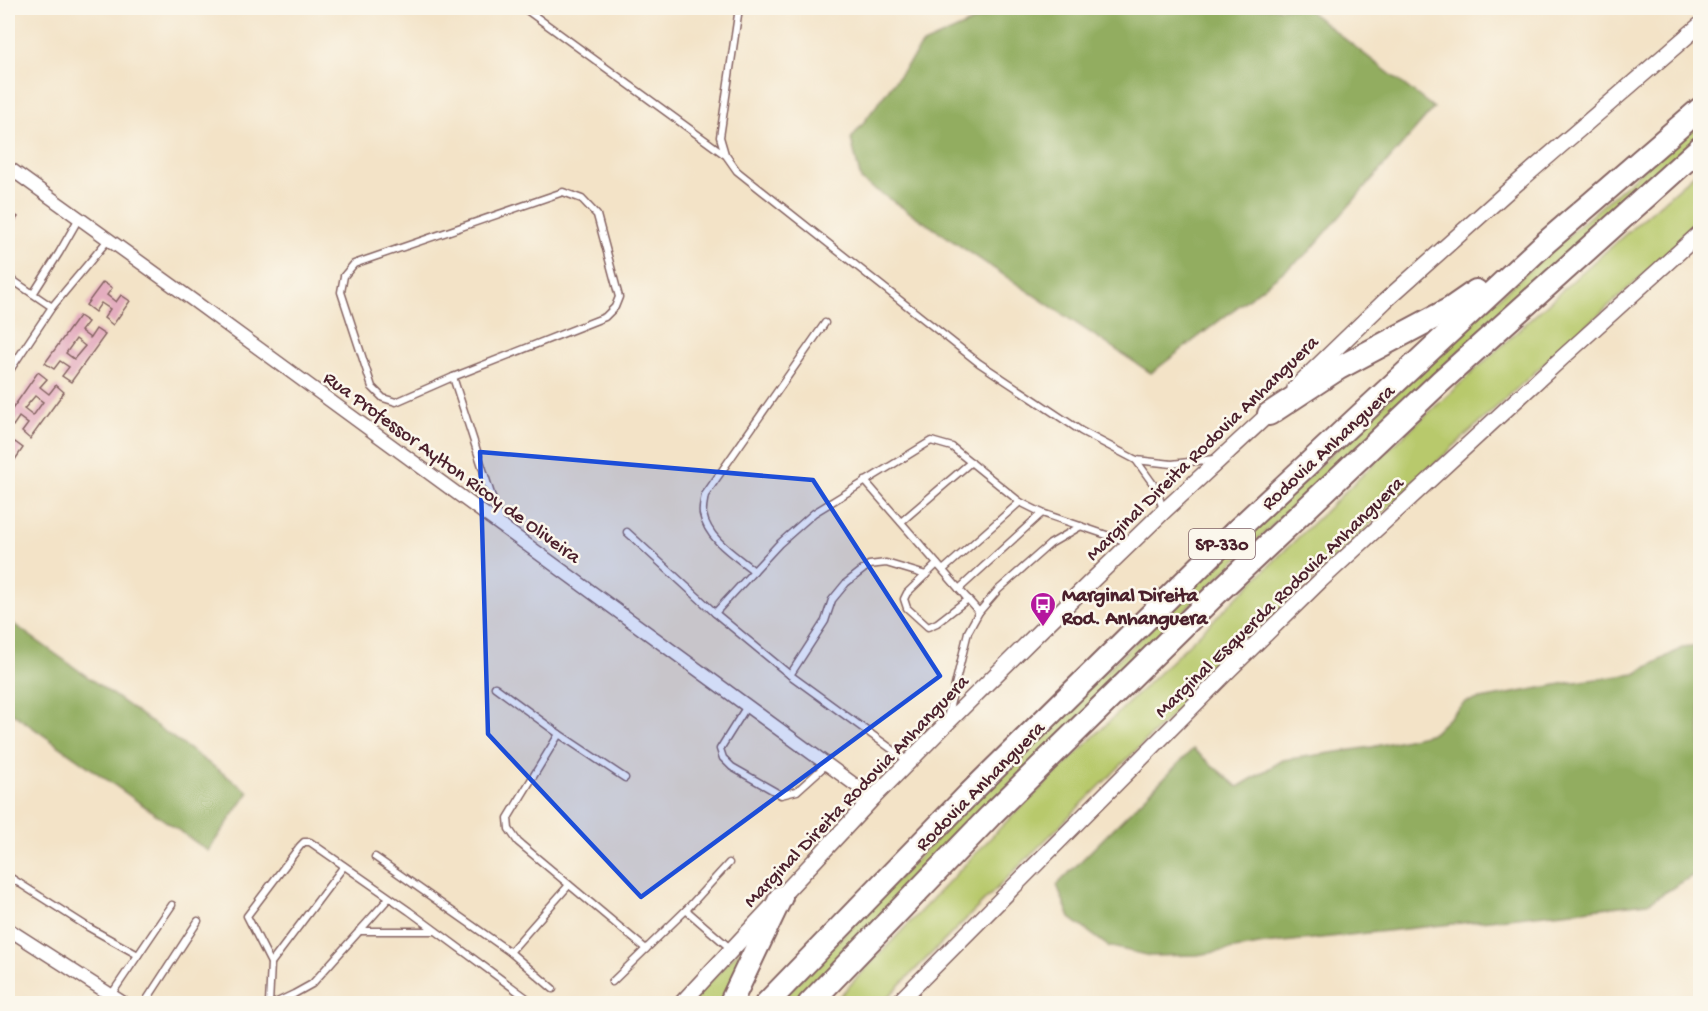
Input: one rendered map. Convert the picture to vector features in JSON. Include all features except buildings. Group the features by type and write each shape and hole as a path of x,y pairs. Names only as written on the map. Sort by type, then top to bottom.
{"highway":[{"name":"Rodovia Anhanguera","path":"766,1004 970,793 1235,532 1544,244 1701,109"},
{"name":"Rodovia Anhanguera","path":"809,1004 1006,801 1224,586 1440,382 1701,148"},
{"path":"1269,414 1339,368 1450,309 1544,244"},
{"path":"730,1004 781,897"}],"street":[{"name":"Marginal Direita Rodovia Anhanguera","path":"681,1004 873,798 1042,628 1385,301 1508,191 1701,25"},
{"name":"Rua Professor Aylton Ricoy de Oliveira","path":"8,166 873,798"},
{"name":"Marginal Esquerda Rodovia Anhanguera","path":"897,1004 1228,670 1320,581 1701,233"},
{"path":"8,929 125,1004"}],"lane":[{"path":"524,8 725,154 737,171 979,363 1081,431 1136,460 1172,464 1221,458"},
{"path":"725,154 720,136 739,8"},
{"path":"563,192 582,199 597,215 619,297 615,306 605,318 453,377 396,402 383,398 372,387 341,291 344,276 354,264 563,192"},
{"path":"33,294 79,218"},
{"path":"8,373 52,307 108,239"},
{"path":"8,277 52,307"},
{"path":"754,571 719,542 707,526 703,513 705,495 825,323"},
{"path":"453,377 501,526"},
{"path":"715,613 779,544 814,513 931,441 952,447 1020,502 1042,513 1131,543"},
{"path":"1136,460 1156,489 1164,511"},
{"path":"901,522 971,462"},
{"path":"866,481 979,612"},
{"path":"943,570 1020,502"},
{"path":"959,589 1042,513"},
{"path":"945,725 968,632 979,612 998,590 1050,544 1080,526"},
{"path":"627,532 715,613 790,675 909,761"},
{"path":"790,675 825,621 832,600 846,583 869,564 886,563 926,575"},
{"path":"937,564 908,592 904,599 907,608 928,627 937,623 968,599"},
{"path":"495,687 559,734 625,778"},
{"path":"747,706 720,749 723,758 732,768 781,795 797,791 827,765"},
{"path":"559,734 508,818 509,829 518,842 646,949"},
{"path":"389,898 312,984 271,1004 271,963 247,916 304,842 310,842 409,911 528,999"},
{"path":"375,857 510,952 553,988"},
{"path":"612,982 686,910 729,863"},
{"path":"271,963 344,866"},
{"path":"8,876 88,927 138,955"},
{"path":"510,952 569,885"},
{"path":"111,995 172,904"},
{"path":"686,910 732,950"},
{"path":"144,1004 198,921"},
{"path":"359,931 434,931"}],"highlighted area":[{"path":"480,452 813,480 940,676 641,897 488,734"}],"green space":[{"path":"1004,8 1305,8 1434,108 1309,252 1151,373 861,180 851,139 923,44"},
{"path":"1700,119 1700,135 1540,276 1286,512 1203,592 796,1003 777,1004 1002,771 1454,337"},
{"path":"1700,169 1700,225 1528,378 1288,602 882,1003 832,1004 1001,827 1388,450 1581,273"},
{"path":"8,620 249,792 208,851 8,710"},
{"path":"1700,646 1700,871 1648,903 1265,944 1197,955 1150,956 1108,946 1070,918 1057,885 1193,749 1238,787 1283,760 1372,747 1433,733 1465,702 1567,683 1635,674 1682,648"},
{"path":"749,940 723,1003 689,1004"}],"place":[{"name":"Marginal Direita Rod. Anhanguera","path":"1043,628"}]}
